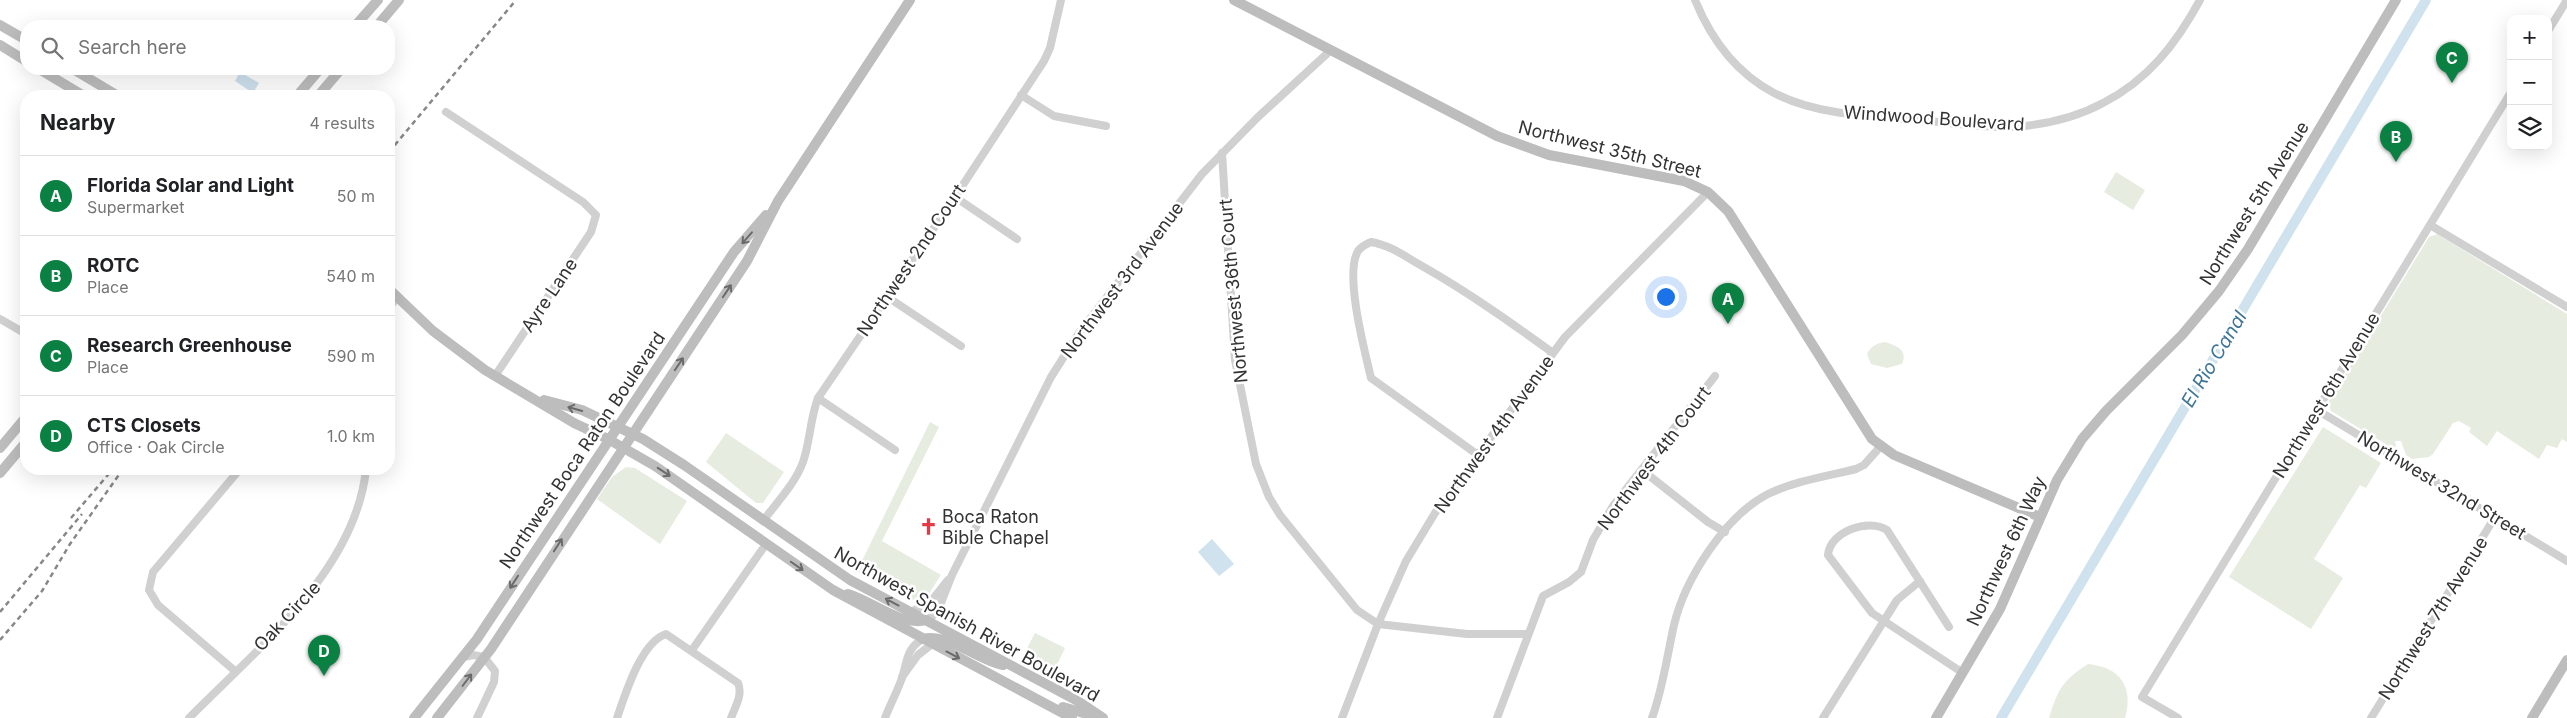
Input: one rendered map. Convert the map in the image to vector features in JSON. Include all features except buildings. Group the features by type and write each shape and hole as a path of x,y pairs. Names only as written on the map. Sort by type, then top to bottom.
{"street":[{"path":"361,20 378,0"},
{"path":"382,20 399,0"},
{"name":"Northwest Boca Raton Boulevard","path":"437,718 484,657 747,261 778,201 910,0"},
{"name":"Northwest 2nd Court","path":"764,521 793,481 803,462 811,416 818,398 886,296 955,198 1050,48 1061,0"},
{"name":"Northwest 35th Street","path":"1234,0 1497,136 1558,157 1684,181 1708,192 1728,211 1859,421 1880,447 2040,518"},
{"name":"Windwood Boulevard","path":"1695,0 1711,34 1735,64 1756,82 1792,101 1828,111 2006,127 2043,124 2064,119 2084,112 2121,93 2139,80 2169,50 2200,0"},
{"name":"Northwest 5th Avenue","path":"2093,426 2182,336 2220,291 2248,249 2396,0"},
{"path":"2552,24 2567,0"},
{"path":"0,25 20,37"},
{"path":"0,45 20,57"},
{"name":"Northwest 3rd Avenue","path":"926,620 936,613 952,575 1051,378 1078,333 1198,179 1222,153 1331,50"},
{"path":"49,75 74,90"},
{"path":"83,75 108,90"},
{"path":"302,90 315,75"},
{"path":"323,90 336,75"},
{"path":"1021,95 1054,116 1106,126"},
{"name":"Northwest 6th Avenue","path":"2178,718 2142,697 2507,99"},
{"name":"Ayre Lane","path":"446,112 594,212 596,218 591,232 495,376"},
{"name":"Northwest 36th Court","path":"1222,153 1235,360 1256,464 1269,497 1280,515 1357,610 1378,624"},
{"name":"Northwest 4th Avenue","path":"1342,718 1378,624 1423,532 1552,353 1577,323 1708,192"},
{"path":"955,198 1017,239"},
{"name":"Northwest Boca Raton Boulevard","path":"414,718 464,657 734,252 778,201"},
{"path":"2430,225 2567,307"},
{"path":"1478,455 1370,378 1356,314 1354,265 1358,252 1364,245 1371,242 1380,244 1462,288 1552,353"},
{"name":"Northwest Spanish River Boulevard","path":"395,294 446,341 495,376 574,423 622,447 669,476 833,590 1072,718"},
{"path":"886,296 960,346"},
{"path":"395,301 398,297"},
{"path":"0,319 20,331"},
{"name":"Northwest 4th Court","path":"1497,718 1527,634 1543,596 1576,578 1602,523 1715,376"},
{"name":"Northwest Spanish River Boulevard","path":"531,396 582,410 632,433 677,460 837,572 1016,668 1103,718"},
{"path":"818,398 895,450"},
{"name":"Northwest 32nd Street","path":"2317,410 2567,561"},
{"path":"0,448 20,424"},
{"name":"Northwest 6th Way","path":"1936,718 2000,609 2040,518 2069,460 2093,426"},
{"path":"1652,718 1681,604 1694,575 1725,532 1744,511 1767,495 1785,488 1856,469 1864,465 1880,447"},
{"path":"0,474 20,449"},
{"path":"1642,470 1708,522 1725,532"},
{"path":"235,475 153,572 149,590 152,598 235,671"},
{"name":"Oak Circle","path":"189,718 302,603 319,582 355,514 365,475"},
{"name":"Northwest 7th Avenue","path":"2371,718 2495,517"},
{"path":"1949,627 1887,530 1874,524 1843,533 1834,538 1829,546 1828,555 1872,613 1963,673"},
{"path":"692,650 766,544"},
{"name":"Northwest 3rd Avenue","path":"910,612 929,604 952,575"},
{"path":"1823,718 1882,621 1897,600 1920,581"},
{"path":"833,590 860,598 909,622 926,620"},
{"path":"1378,624 1468,634 1527,634"},
{"path":"617,718 638,666 654,641 666,634 738,683 740,689 739,697 731,718"},
{"path":"885,718 911,649 927,641 940,638 990,662 1016,668"},
{"path":"464,657 473,655 484,657 492,665 496,675 477,718"},
{"path":"2532,718 2567,660"},
{"path":"1018,689 1073,711 1103,718"}],"shaded area":[{"path":"2116,172 2145,190 2133,210 2104,192"},
{"path":"2437,234 2567,314 2567,442 2562,439 2557,448 2547,445 2539,459 2497,431 2487,446 2469,432 2471,428 2459,421 2453,423 2433,454 2429,457 2412,459 2406,455 2401,441 2395,441 2397,451 2331,411 2328,402 2429,237"},
{"path":"1885,342 1900,349 1904,355 1902,364 1887,368 1871,364 1867,354 1870,349 1874,345"},
{"path":"930,422 939,427 882,541 941,575 926,598 920,602 891,591 857,571"},
{"path":"2323,427 2381,463 2366,488 2360,485 2314,559 2343,578 2311,629 2229,577"},
{"path":"726,433 784,472 763,503 756,503 706,462"},
{"path":"626,467 635,468 687,501 660,544 597,499 612,477"},
{"path":"1035,633 1065,648 1055,669 1024,654"},
{"path":"2088,664 2109,669 2122,680 2128,697 2125,718 2049,718 2062,686"}],"water":[{"path":"238,75 245,75 259,83 255,90 248,90 235,81"},
{"path":"1212,539 1234,564 1219,576 1198,552"}],"waterway":[{"name":"El Rio Canal","path":"2001,718 2426,0"}],"railway":[{"path":"395,145 516,0"},
{"path":"71,518 108,475"},
{"path":"0,640 42,591 70,544 119,475"},
{"path":"0,612 82,514"}],"place":[{"name":"Research Greenhouse","path":"2452,83"},
{"name":"ROTC","path":"2396,162"},
{"name":"Florida Solar and Light","path":"1728,324"},
{"name":"Boca Raton Bible Chapel","path":"928,526"},
{"name":"CTS Closets","path":"324,676"}]}
